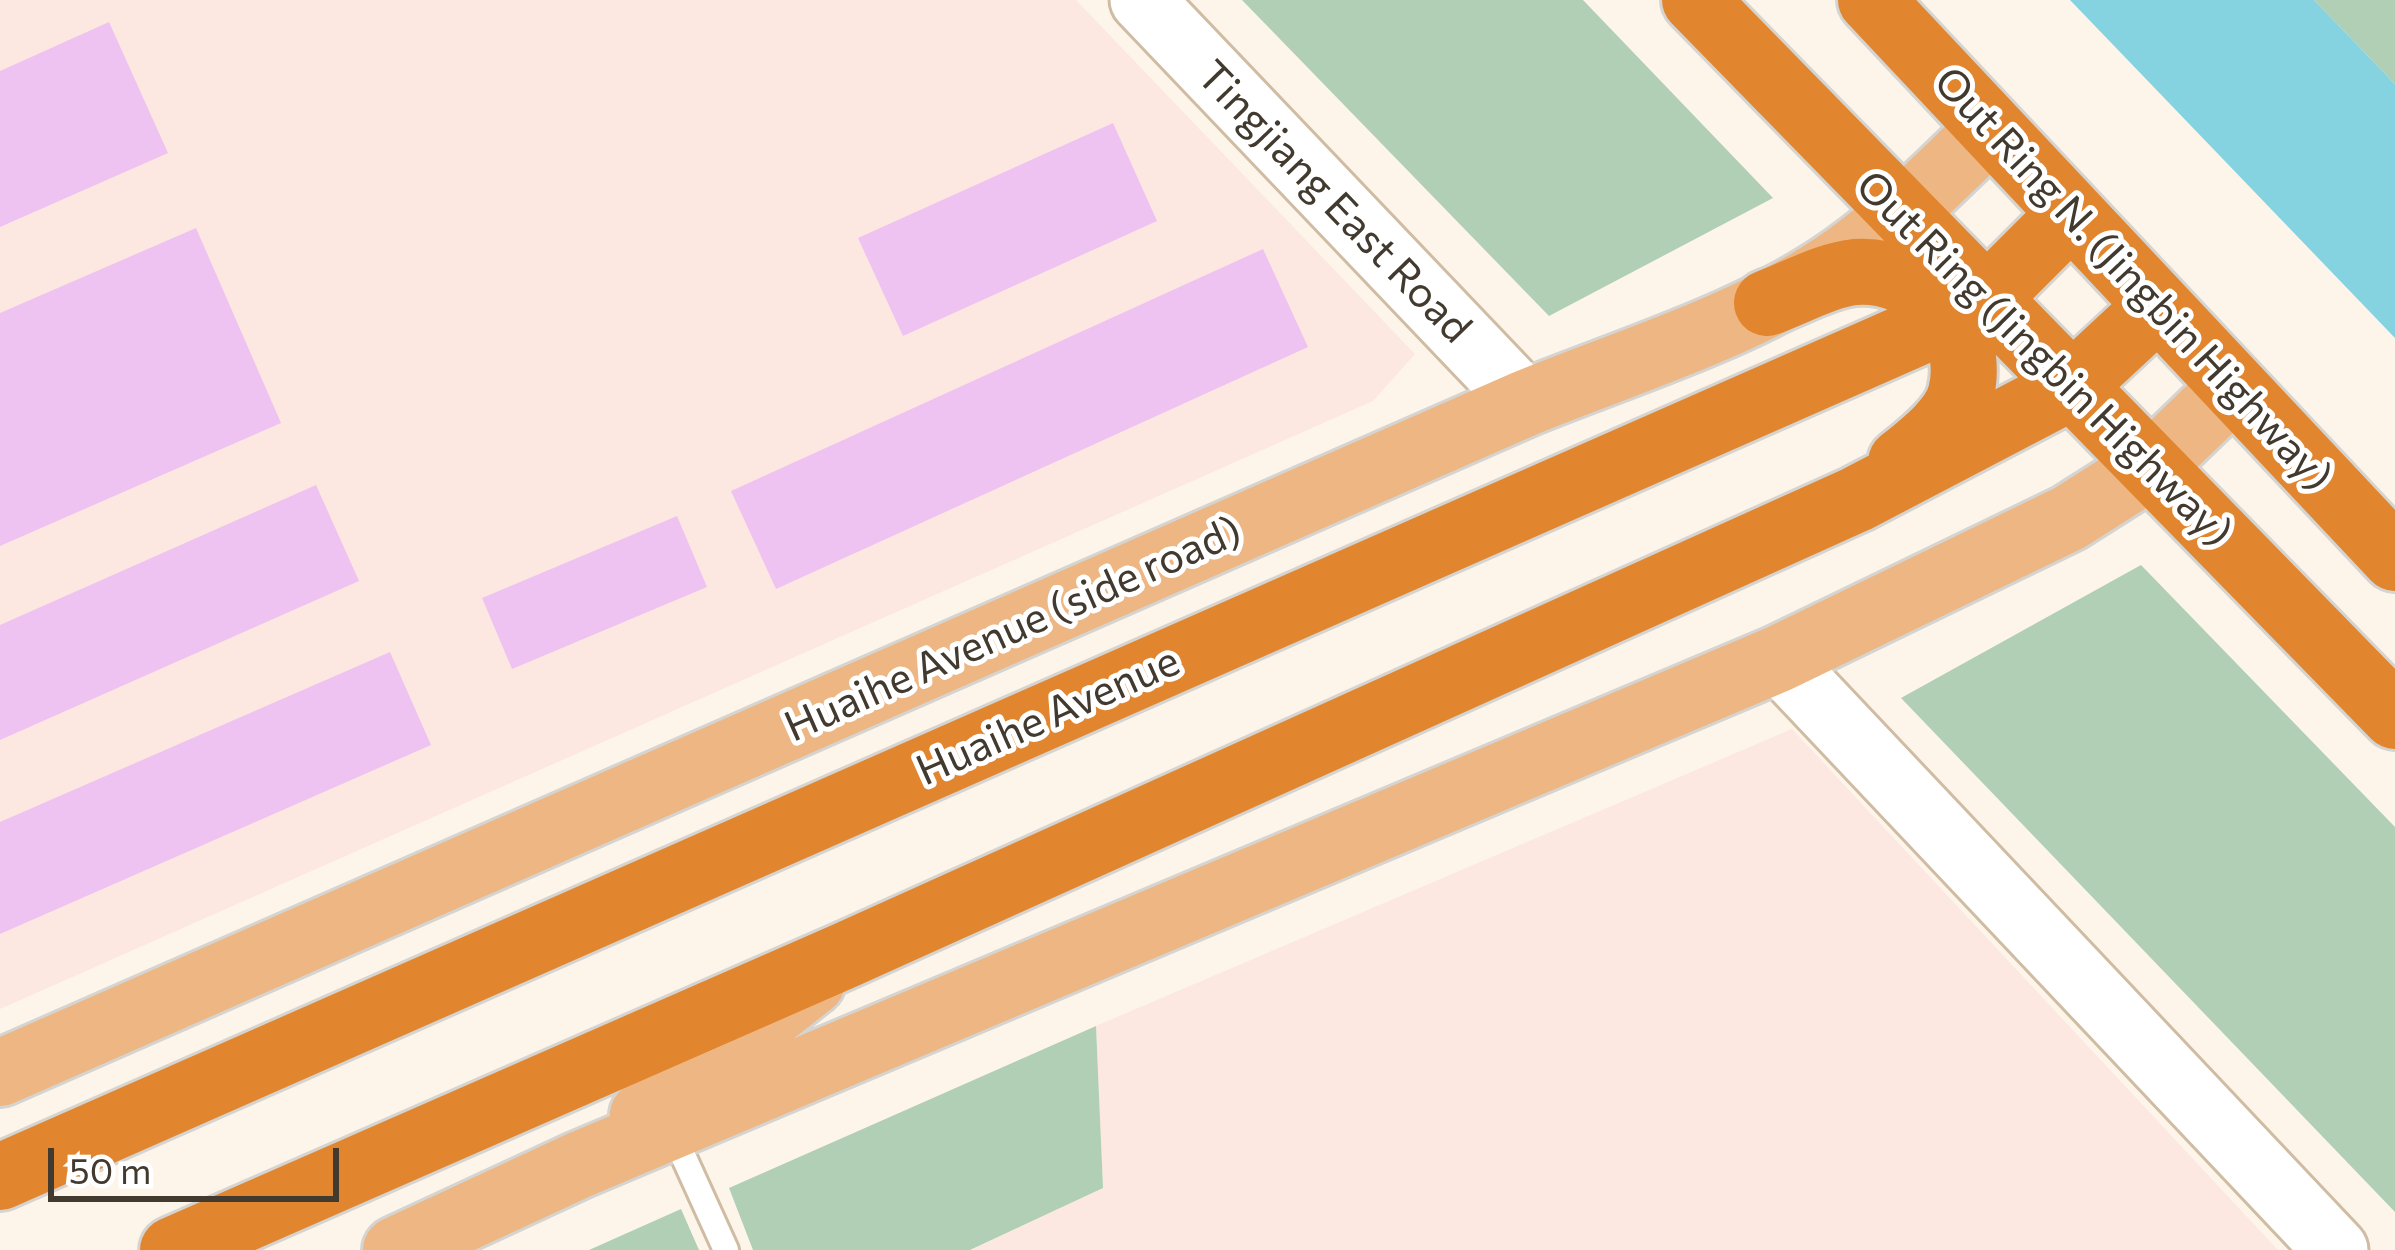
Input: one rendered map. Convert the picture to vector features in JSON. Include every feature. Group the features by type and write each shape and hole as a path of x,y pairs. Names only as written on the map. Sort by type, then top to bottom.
{"highway":[{"name":"Out Ring (Jingbin Highway)","path":"1695,0 1903,213 1968,309 2071,387 2395,716"},
{"name":"Out Ring N. (Jingbin Highway)","path":"1871,0 2395,558"},
{"name":"Huaihe Avenue","path":"0,1177 1968,309 2070,214"},
{"path":"1768,303 1860,272 1915,287 1968,309 1957,403 1916,450 1857,499"},
{"path":"173,1250 846,956 1857,499 2071,387 2156,308"}],"main road":[{"name":"Huaihe Avenue (side road)","path":"0,1073 1526,403 1768,303 1845,258 1903,213 1990,129"},
{"path":"396,1250 578,1165 1778,659 2069,518 2151,466 2233,387"},
{"path":"578,1165 846,956"}],"street":[{"name":"Tingjiang East Road","path":"1142,0 1526,403"},
{"path":"1778,659 2336,1250"}],"lane":[{"path":"670,1127 725,1250"}],"shaded area":[{"path":"0,0 1076,0 1415,354 1373,401 0,1009"},
{"path":"1792,729 2278,1250 971,1250 1103,1188 1096,1026"}],"green space":[{"path":"1242,0 1583,0 1773,198 1549,316"},
{"path":"2314,0 2395,0 2395,84"},
{"path":"2141,565 2395,827 2395,1212 1901,698"},
{"path":"1096,1026 1103,1188 970,1250 753,1250 729,1188"},
{"path":"681,1209 699,1250 589,1250"}],"water":[{"path":"2070,0 2314,0 2395,84 2395,338"}],"building":[{"path":"109,22 168,153 0,227 0,71"},
{"path":"1113,123 1157,221 903,336 858,238"},
{"path":"196,228 281,423 0,546 0,313"},
{"path":"1263,249 1308,347 776,589 731,491"},
{"path":"316,485 359,581 0,740 0,625"},
{"path":"677,516 707,587 512,669 482,598"},
{"path":"390,652 431,745 0,934 0,822"}]}
